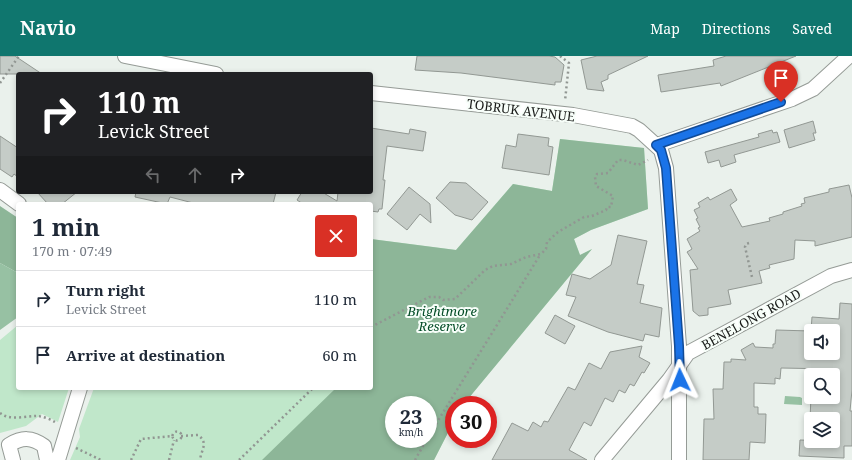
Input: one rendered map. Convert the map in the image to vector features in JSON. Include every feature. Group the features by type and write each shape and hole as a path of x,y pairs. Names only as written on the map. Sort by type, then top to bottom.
{"street":[{"path":"125,56 206,72"},
{"path":"678,460 679,366 670,208 666,168 659,148 792,99 813,88 849,56"},
{"name":"TOBRUK AVENUE","path":"373,93 562,115 632,126 639,130 659,148"},
{"path":"0,190 16,202"},
{"name":"BENELONG ROAD","path":"602,460 688,353 831,276 852,270"},
{"path":"58,460 79,390"},
{"path":"12,460 9,445 18,440 27,438 37,440 44,446 47,460"}],"path":[{"path":"0,83 19,56"},
{"path":"560,56 569,63 565,103 562,115"},
{"path":"437,422 541,254 546,249 546,242 558,232 584,217 592,216 606,210 607,207 611,207 613,196 596,186 595,177 597,174 608,173 618,160 623,160 638,165 648,160"},
{"path":"749,243 745,247 752,277"},
{"path":"373,327 429,297 439,297 443,300 454,299 485,270 492,266 511,264 526,257 541,254"},
{"path":"239,460 311,390"},
{"path":"0,413 4,417 38,416 61,424"},
{"path":"131,460 141,439 172,436 176,432 181,436 198,435 203,438 205,446 202,450 200,460"},
{"path":"169,460 174,440 172,436"},
{"path":"174,440 179,440 181,436"},
{"path":"72,446 101,460"},
{"path":"415,460 422,448"}],"green space":[{"name":"Brightmore Reserve","path":"560,139 644,148 648,209 591,230 574,239 580,255 592,249 470,396 445,396 445,439 434,460 70,460 80,437 79,429 93,390 373,390 373,239 456,250 513,184 552,191"},
{"name":"Brightmore Reserve","path":"560,139 644,148 648,209 591,230 574,239 580,255 592,249 470,396 445,396 445,439 434,460 262,460 334,390 373,390 373,239 456,250 513,184 552,191"},
{"path":"0,206 16,217 16,272 0,263"},
{"path":"16,327 16,390 68,390 58,422 42,414 26,426 0,433 0,340"}],"shaded area":[{"path":"0,263 16,272 16,318 0,330"},
{"path":"785,396 802,398 802,405 784,404"}],"building":[{"path":"0,56 15,56 39,72 16,72 16,74 0,74"},
{"path":"417,56 549,56 555,57 564,65 561,82 555,82 555,85 461,73 415,70"},
{"path":"597,56 648,56 608,75 608,79 601,82 604,91 587,89 581,60"},
{"path":"726,56 796,56 721,86 720,83 661,92 658,75 714,66 713,60"},
{"path":"813,121 816,133 813,133 815,140 789,148 784,130"},
{"path":"373,128 409,134 410,129 426,132 423,151 387,146 383,180 385,180 382,209 379,209 378,212 373,211 373,202 300,202 297,200 301,194 325,194 337,201 338,194 373,194"},
{"path":"772,130 773,133 777,132 780,142 734,155 736,162 721,167 719,160 708,163 705,152 759,137 758,134"},
{"path":"518,134 549,138 548,146 553,147 549,175 502,168 506,145 516,147"},
{"path":"0,136 16,147 16,176 14,174 12,177 0,169"},
{"path":"450,182 466,183 488,202 472,220 455,215 436,198"},
{"path":"849,185 852,198 852,237 815,246 815,241 795,240 794,259 769,265 770,268 759,271 762,283 728,290 731,304 708,308 708,315 699,316 693,311 690,270 698,269 687,252 692,249 687,239 700,231 698,228 700,227 696,219 698,218 694,210 700,207 698,203 708,197 710,200 731,189 737,200 730,205 742,227 770,221 769,218 802,206 801,204 805,203 804,198 829,192 829,189"},
{"path":"409,187 430,204 431,223 420,214 407,230 387,214"},
{"path":"39,194 74,194 64,202 46,202"},
{"path":"136,194 276,194 274,202 189,202 170,197 168,202 158,202 135,197"},
{"path":"618,235 647,241 637,284 644,285 640,303 662,308 659,337 645,334 643,341 608,332 568,316 576,297 566,295 572,274 590,279 611,265"},
{"path":"840,303 852,304 852,390 850,411 852,411 852,446 844,446 844,458 799,456 800,440 804,440 804,448 840,448 840,412 810,412 811,404 840,404 840,368 781,368 780,379 775,378 775,384 754,383 754,407 758,407 758,414 766,414 765,443 750,442 749,460 703,460 704,419 714,419 713,389 723,389 724,362 731,362 731,359 746,360 741,350 753,343 755,347 773,348 773,344 775,344 776,330 804,331 804,360 840,360 840,324 812,324 812,317 839,319"},
{"path":"555,315 575,326 565,344 545,333"},
{"path":"642,346 639,357 650,363 644,373 642,372 634,386 630,384 625,393 619,390 613,402 605,398 591,426 584,422 569,450 587,460 492,460 512,423 528,431 533,422 541,427 544,421 548,422 568,387 575,390 589,363 601,369 610,352"}],"route":[{"path":"680,380 670,208 666,168 661,150 656,145 781,102"}]}
